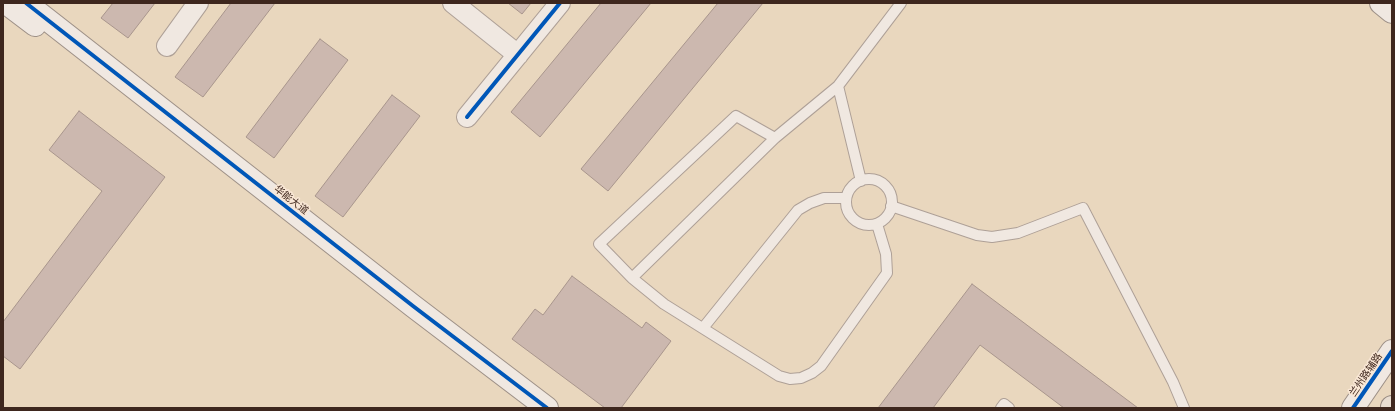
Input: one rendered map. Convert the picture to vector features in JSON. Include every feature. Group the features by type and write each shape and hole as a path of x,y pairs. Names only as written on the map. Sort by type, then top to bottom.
{"street":[{"name":"华能大道","path":"6,3 400,312 526,408"},
{"name":"华能大道","path":"26,3 413,306 547,408"},
{"path":"167,46 198,3"},
{"path":"453,3 518,54"},
{"path":"467,118 560,3"},
{"path":"1381,3 1392,12"},
{"name":"兰州路辅路","path":"1353,408 1392,351"}],"lane":[{"path":"632,278 774,138 838,86 901,3"},
{"path":"838,86 861,181"},
{"path":"774,138 736,116 598,244 632,278 664,304 779,376 801,378 812,373 821,366 887,272 886,254 876,224"},
{"path":"861,181 877,181 884,185 892,198 892,206 889,214 884,220 869,226 854,220 846,207 846,198 849,191 854,185 861,181"},
{"path":"703,328 798,210 810,203 824,198 846,198"},
{"path":"892,206 977,235 992,237 1018,233 1083,208 1173,382 1184,408"},
{"path":"1001,408 1004,404 1009,408"}],"shaded area":[{"path":"3,3 1392,3 1392,408 3,408"}],"building":[{"path":"113,3 155,3 128,38 101,18"},
{"path":"231,3 275,3 203,97 175,77"},
{"path":"508,3 531,3 522,14"},
{"path":"601,3 651,3 540,137 511,112"},
{"path":"718,3 763,3 608,191 581,169"},
{"path":"320,39 348,60 274,158 246,137"},
{"path":"392,95 420,116 343,217 315,196"},
{"path":"79,111 165,177 20,369 3,356 3,322 102,191 49,150"},
{"path":"572,276 642,328 646,322 671,341 621,408 605,408 512,339 535,309 543,315"},
{"path":"972,284 1138,408 1064,408 980,345 933,408 878,408"}],"cycle path":[{"path":"26,3 413,306 547,408"},
{"path":"467,117 560,3"},
{"path":"1353,408 1392,351"}]}
